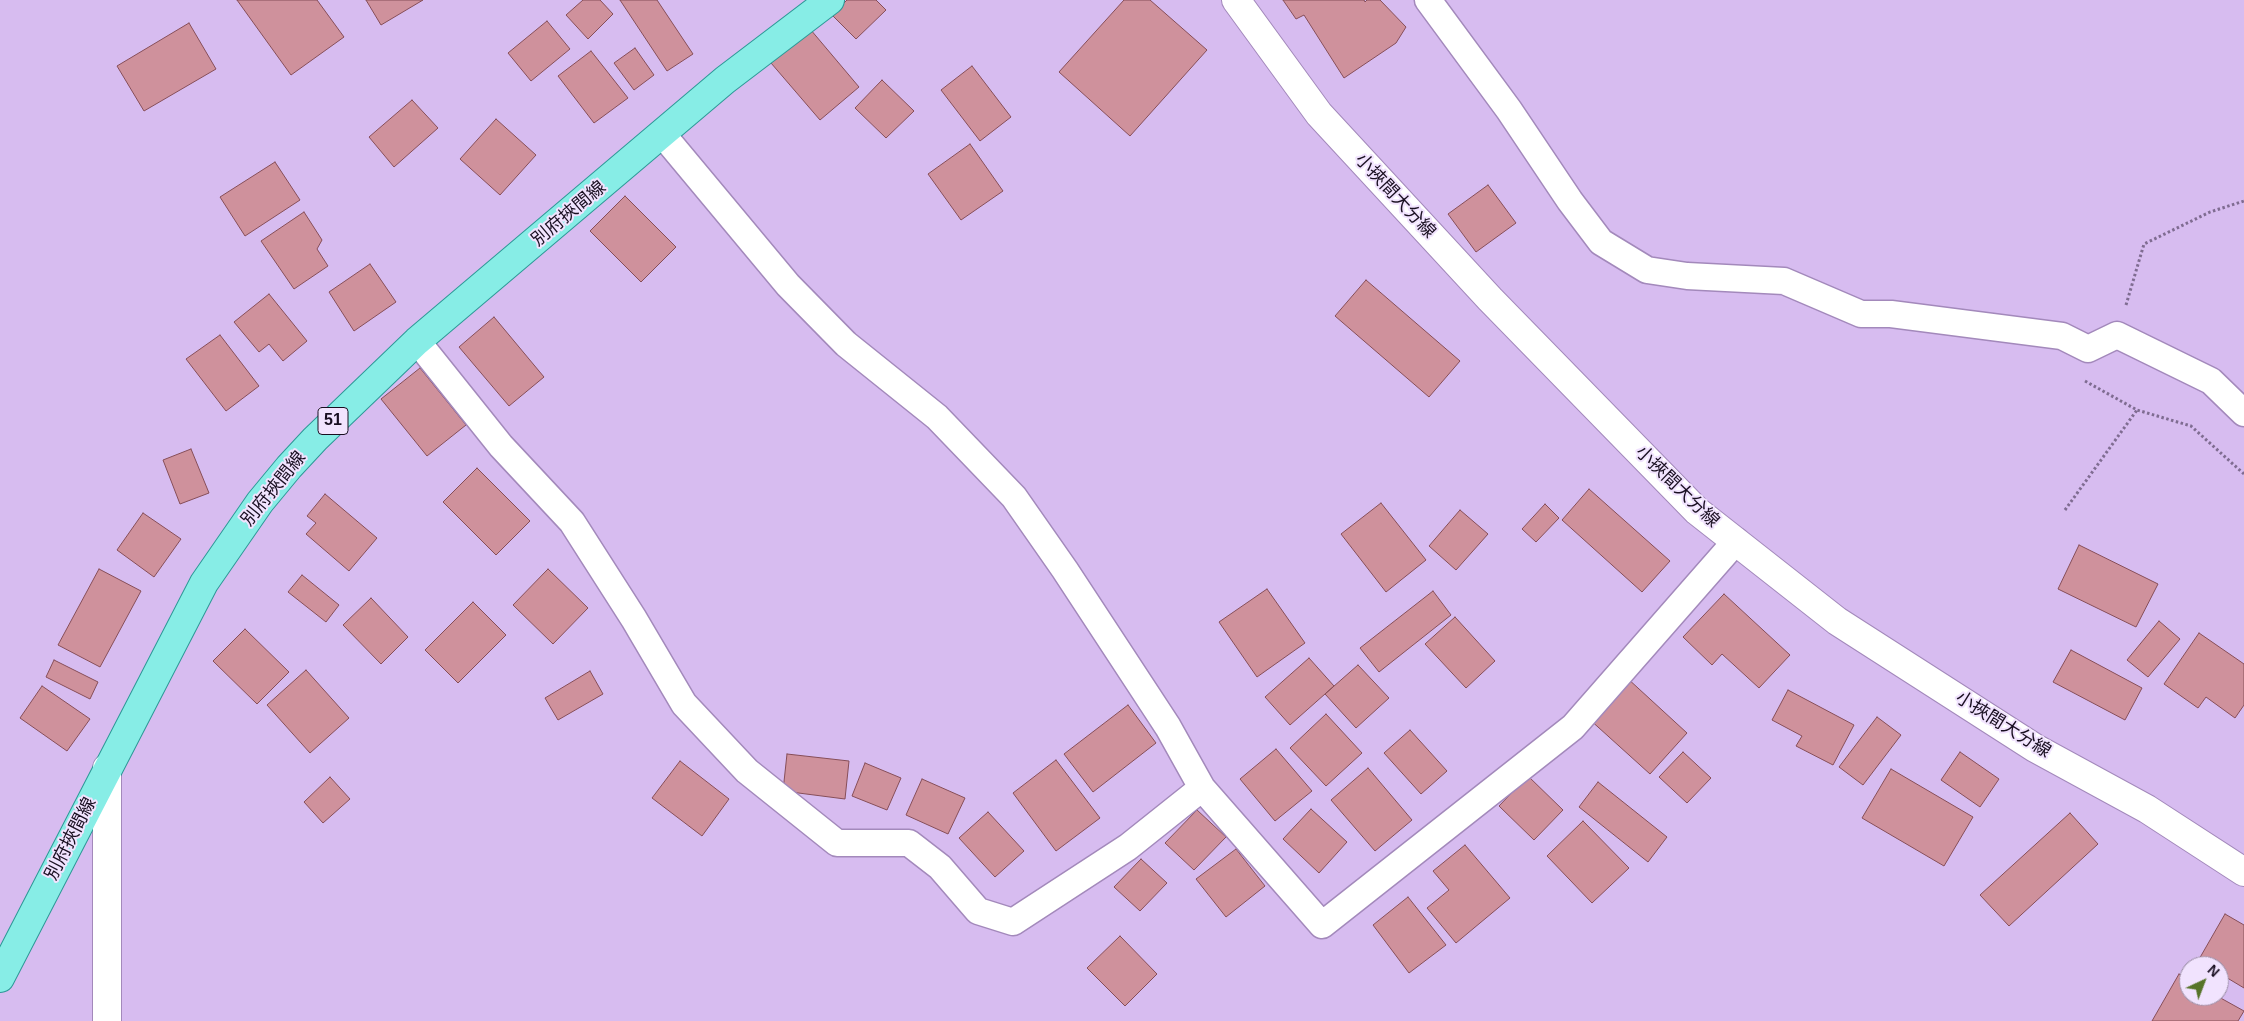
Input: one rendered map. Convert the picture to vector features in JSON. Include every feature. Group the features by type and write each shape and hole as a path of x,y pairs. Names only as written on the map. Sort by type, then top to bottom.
{"main road":[{"name":"小挾間大分線","path":"1236,0 1319,114 1490,299 1697,511 1837,620 2035,748 2147,809 2244,872"},
{"name":"別府挾間線","path":"0,978 204,583 260,502 315,439 417,341 725,80 820,3"},
{"path":"107,768 107,1021"}],"street":[{"path":"1428,0 1509,110 1570,201 1601,242 1647,270 1687,276 1784,281 1861,314 1891,314 2062,336 2088,349 2117,335 2211,381 2244,413"},
{"path":"663,134 788,285 846,344 937,417 1014,497 1065,570 1168,727 1202,788 1322,925 1573,726 1736,541"},
{"path":"417,341 501,446 572,522 634,619 684,704 747,772 837,843 909,843 940,867 978,911 1013,922 1128,847 1202,788"}],"path":[{"path":"2117,335 2144,244 2210,212 2244,200"},
{"path":"2085,380 2137,410 2191,426 2244,474"},
{"path":"2064,510 2137,410"}],"building":[{"path":"237,0 317,0 344,37 291,75"},
{"path":"366,0 423,0 381,25"},
{"path":"583,0 600,0 613,14 588,39 566,15"},
{"path":"620,0 657,0 693,54 667,71"},
{"path":"847,0 876,0 886,10 856,39 832,15"},
{"path":"1124,0 1150,0 1207,50 1130,136 1059,72"},
{"path":"1283,0 1364,0 1365,2 1367,0 1380,0 1406,27 1396,43 1344,78 1304,15 1296,19"},
{"path":"547,21 570,49 531,81 508,53"},
{"path":"189,23 216,69 144,111 117,66"},
{"path":"805,23 859,87 820,120 765,56"},
{"path":"635,48 654,75 634,90 614,63"},
{"path":"591,51 628,98 594,123 558,76"},
{"path":"972,66 1011,117 980,141 941,90"},
{"path":"882,80 914,111 886,138 855,108"},
{"path":"412,100 438,128 394,167 369,137"},
{"path":"496,119 536,155 500,195 460,159"},
{"path":"970,144 1003,191 961,220 928,174"},
{"path":"275,162 300,200 245,236 220,197"},
{"path":"1488,185 1516,223 1476,252 1448,214"},
{"path":"625,196 676,247 641,282 590,231"},
{"path":"304,212 322,240 317,249 328,266 294,289 261,241"},
{"path":"370,264 396,302 354,331 329,292"},
{"path":"1366,280 1460,361 1429,397 1335,316"},
{"path":"269,294 307,341 283,361 269,344 259,352 234,322"},
{"path":"494,317 544,377 509,406 459,347"},
{"path":"220,335 259,386 226,411 186,359"},
{"path":"420,368 466,425 427,456 381,399"},
{"path":"191,449 209,493 180,504 163,460"},
{"path":"477,468 530,521 496,555 443,502"},
{"path":"1589,489 1670,561 1642,592 1562,520"},
{"path":"325,494 377,538 349,571 306,534 316,523 307,516"},
{"path":"1381,503 1426,560 1386,592 1341,534"},
{"path":"1545,504 1559,518 1536,542 1522,529"},
{"path":"1460,510 1488,534 1456,570 1429,546"},
{"path":"143,513 181,539 154,577 117,550"},
{"path":"2079,545 2158,584 2136,627 2058,589"},
{"path":"99,569 141,591 100,667 58,645"},
{"path":"548,569 588,608 553,644 513,605"},
{"path":"302,575 339,605 326,622 288,592"},
{"path":"1267,589 1305,643 1257,677 1219,622"},
{"path":"1433,591 1451,615 1379,672 1360,648"},
{"path":"1724,594 1790,655 1759,688 1722,654 1712,665 1683,637"},
{"path":"371,598 408,637 381,664 343,625"},
{"path":"473,602 506,635 458,683 425,650"},
{"path":"1455,617 1495,661 1466,688 1425,644"},
{"path":"2159,621 2180,639 2148,677 2127,660"},
{"path":"245,629 289,672 257,704 213,661"},
{"path":"2199,633 2244,664 2244,705 2235,718 2206,697 2198,708 2164,684"},
{"path":"2071,650 2142,688 2125,720 2053,682"},
{"path":"1309,658 1334,686 1290,725 1265,697"},
{"path":"54,660 98,682 90,699 46,677"},
{"path":"1358,665 1389,698 1356,728 1325,694"},
{"path":"306,670 349,718 310,753 267,705"},
{"path":"590,671 603,694 558,720 545,698"},
{"path":"1626,677 1687,733 1650,774 1588,718"},
{"path":"42,686 90,719 67,751 20,718"},
{"path":"1788,690 1854,725 1833,765 1796,746 1802,736 1772,720"},
{"path":"1128,705 1156,743 1093,792 1064,754"},
{"path":"1326,714 1362,753 1326,786 1290,748"},
{"path":"1877,717 1901,735 1863,785 1839,767"},
{"path":"1410,730 1447,771 1421,794 1384,753"},
{"path":"1276,749 1312,791 1275,821 1240,779"},
{"path":"1683,752 1711,778 1687,803 1659,777"},
{"path":"1960,752 1999,779 1980,807 1941,780"},
{"path":"787,754 849,761 845,799 783,791"},
{"path":"1056,760 1100,818 1056,851 1013,793"},
{"path":"680,761 729,799 702,836 652,798"},
{"path":"865,763 901,778 887,810 852,796"},
{"path":"1368,768 1412,820 1375,851 1331,800"},
{"path":"1891,769 1973,817 1944,866 1862,818"},
{"path":"1528,776 1563,810 1534,840 1499,806"},
{"path":"330,777 350,799 323,823 304,802"},
{"path":"922,779 965,798 948,834 906,815"},
{"path":"1598,782 1667,837 1648,862 1579,807"},
{"path":"1311,809 1347,842 1319,873 1283,839"},
{"path":"1197,810 1226,837 1194,870 1165,843"},
{"path":"988,812 1024,851 995,877 959,838"},
{"path":"2070,813 2098,844 2009,926 1980,895"},
{"path":"1583,821 1629,868 1592,903 1547,856"},
{"path":"1465,845 1510,898 1456,943 1427,908 1449,890 1433,871"},
{"path":"1236,849 1265,886 1226,917 1196,879"},
{"path":"1141,859 1167,883 1140,911 1114,887"},
{"path":"1408,897 1446,945 1409,973 1373,925"},
{"path":"2225,914 2244,925 2244,988 2229,979 2229,956 2201,956"},
{"path":"1120,936 1157,974 1125,1006 1087,968"},
{"path":"2179,974 2179,1006 2229,1006 2229,1003 2244,1011 2238,1021 2152,1021"}]}
